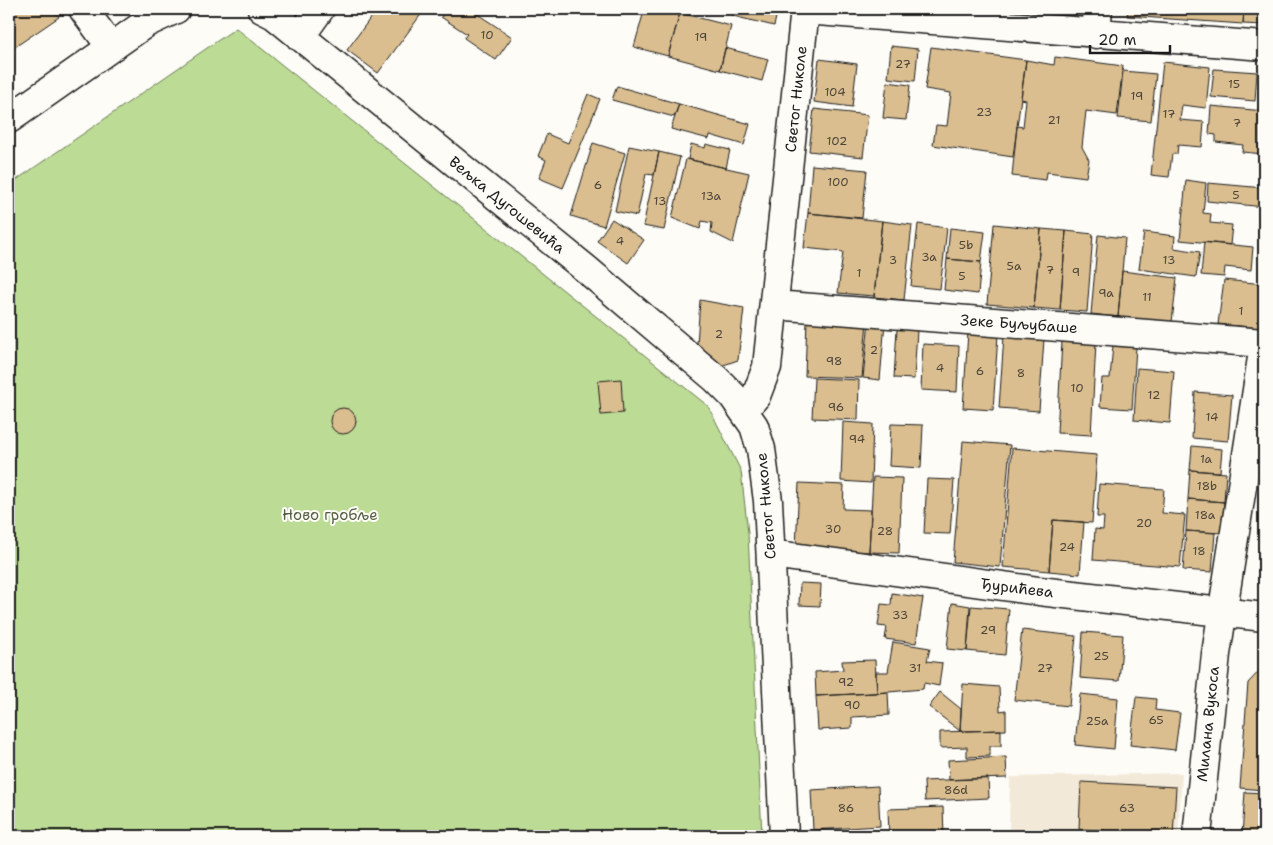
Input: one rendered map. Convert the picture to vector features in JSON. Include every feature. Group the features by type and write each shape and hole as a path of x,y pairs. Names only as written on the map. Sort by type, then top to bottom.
{"street":[{"path":"83,9 111,47"},
{"path":"9,119 146,23 176,9"},
{"name":"Вељка Дугошевића","path":"262,9 274,15 586,269 704,369 733,396 744,410"},
{"path":"300,37 320,9"},
{"path":"805,9 1097,21 1264,46"},
{"name":"Светог Николе","path":"784,836 768,501 761,449 754,426 744,410 756,396 767,367 805,9"},
{"name":"Зеке Буљубаше","path":"774,305 1264,344"},
{"name":"Милана Вукоса","path":"1196,836 1222,612 1264,344"},
{"name":"Ђурићева","path":"771,554 1039,591 1264,617"}],"shaded area":[{"path":"1182,773 1178,836 1009,836 1010,777"}],"green space":[{"name":"Ново гробље","path":"236,28 708,406 741,471 748,533 762,836 9,836 9,185"}],"building":[{"path":"9,9 53,9 59,17 9,51"},
{"path":"377,9 425,9 378,73 347,50"},
{"path":"447,9 470,9 512,37 496,60 464,38 467,34 441,17"},
{"path":"656,9 681,9 668,56 634,47 644,11 654,14"},
{"path":"735,9 778,9 774,26 733,16"},
{"path":"1000,9 1081,9 1081,23 1000,18"},
{"path":"1128,9 1244,9 1243,24 1127,16"},
{"path":"1244,9 1264,9 1264,25 1243,24"},
{"path":"680,13 731,26 720,70 668,56"},
{"path":"891,46 918,49 915,81 888,78"},
{"path":"931,47 1026,60 1013,157 933,145 936,125 947,126 951,93 925,89"},
{"path":"725,48 768,59 762,81 720,70"},
{"path":"1055,57 1123,66 1117,115 1086,111 1082,147 1089,160 1086,177 1047,172 1046,180 1012,176 1017,126 1023,127 1026,100 1021,99 1026,60 1054,65"},
{"path":"819,59 857,64 852,107 814,102"},
{"path":"1163,62 1210,67 1206,108 1182,105 1180,120 1204,122 1202,147 1178,145 1177,154 1172,154 1169,177 1151,175"},
{"path":"1214,69 1257,72 1255,101 1211,97"},
{"path":"1123,71 1156,74 1151,121 1118,118"},
{"path":"887,82 910,85 906,120 883,118"},
{"path":"617,86 679,104 674,117 612,100"},
{"path":"588,94 600,99 563,188 539,178 546,160 538,156 547,134 568,143"},
{"path":"679,104 750,124 744,145 710,135 709,139 671,129"},
{"path":"1211,106 1264,111 1264,154 1242,152 1243,145 1216,142 1216,135 1209,134"},
{"path":"814,109 868,115 863,157 809,151"},
{"path":"593,143 625,153 604,226 571,216"},
{"path":"691,144 705,148 706,144 730,150 726,168 688,159"},
{"path":"629,146 659,152 654,175 646,174 637,216 615,211"},
{"path":"659,152 680,157 664,230 643,226"},
{"path":"686,159 749,173 733,243 711,232 712,223 702,221 700,229 672,218"},
{"path":"812,165 867,170 862,218 808,213"},
{"path":"1186,180 1206,183 1203,213 1211,214 1210,223 1232,225 1230,245 1180,240"},
{"path":"1208,183 1264,188 1264,207 1207,201"},
{"path":"808,213 882,221 874,296 838,293 843,252 804,248"},
{"path":"612,219 644,240 628,263 597,241"},
{"path":"882,221 912,225 904,300 874,297"},
{"path":"918,224 947,228 940,289 911,286"},
{"path":"994,224 1041,229 1034,308 987,304"},
{"path":"950,228 985,232 981,262 947,259"},
{"path":"1041,229 1066,231 1060,310 1034,308"},
{"path":"1066,231 1093,234 1087,312 1060,310"},
{"path":"1144,232 1175,236 1174,248 1200,252 1196,277 1139,269"},
{"path":"1098,235 1125,238 1118,317 1091,314"},
{"path":"1204,242 1253,247 1251,270 1225,267 1224,277 1201,275"},
{"path":"947,259 981,262 978,294 944,290"},
{"path":"1122,271 1177,278 1172,322 1118,317"},
{"path":"1224,280 1264,284 1260,328 1218,324"},
{"path":"700,300 744,308 738,360 709,370 696,360"},
{"path":"807,319 867,321 862,378 805,376"},
{"path":"869,321 885,322 880,380 863,378"},
{"path":"897,329 917,330 914,379 894,378"},
{"path":"968,332 998,334 993,410 963,408"},
{"path":"1004,336 1044,339 1039,411 999,408"},
{"path":"1062,341 1096,343 1091,435 1057,433"},
{"path":"923,344 959,346 957,392 921,390"},
{"path":"1113,345 1136,347 1132,409 1100,407 1102,378 1110,378"},
{"path":"1137,368 1174,371 1170,423 1134,420"},
{"path":"814,378 859,380 858,420 812,418"},
{"path":"621,379 623,413 601,415 598,381"},
{"path":"1195,392 1232,395 1228,441 1192,438"},
{"path":"343,408 352,412 356,421 352,430 343,434 334,430 330,421 334,412"},
{"path":"843,422 873,424 871,483 841,481"},
{"path":"891,424 923,425 921,468 889,466"},
{"path":"963,441 1010,445 1000,567 953,562"},
{"path":"1192,446 1222,449 1220,472 1190,470"},
{"path":"1012,448 1097,455 1092,523 1053,520 1049,571 1003,567"},
{"path":"1190,470 1226,473 1224,502 1188,499"},
{"path":"873,477 902,478 899,553 869,552"},
{"path":"927,479 954,480 950,534 924,533"},
{"path":"799,483 844,485 843,509 871,510 869,552 796,548"},
{"path":"1099,484 1164,489 1162,513 1185,515 1180,567 1093,560 1095,529 1103,530 1104,517 1097,517"},
{"path":"1188,499 1224,502 1222,533 1186,531"},
{"path":"1053,520 1084,522 1080,574 1049,571"},
{"path":"1186,531 1215,533 1212,572 1183,570"},
{"path":"1264,576 1264,606 1261,605"},
{"path":"800,583 821,584 820,606 799,605"},
{"path":"892,593 923,598 916,643 885,639 887,627 878,626 881,604 891,605"},
{"path":"952,603 970,606 967,651 947,649"},
{"path":"971,606 1009,609 1005,655 967,651"},
{"path":"1022,630 1076,636 1069,706 1014,700"},
{"path":"1083,632 1123,635 1119,681 1080,678"},
{"path":"893,642 930,648 927,661 942,663 939,686 924,683 923,689 877,693 876,672 888,672"},
{"path":"875,660 877,693 816,696 815,672 843,670 842,661"},
{"path":"1264,666 1264,790 1240,788 1248,683"},
{"path":"963,684 999,687 1000,711 1006,710 1006,730 960,731"},
{"path":"888,692 889,715 852,717 852,728 818,730 816,696"},
{"path":"940,692 961,709 960,731 929,707"},
{"path":"1080,694 1118,698 1114,749 1075,745"},
{"path":"1136,697 1156,699 1155,710 1180,713 1175,750 1130,745"},
{"path":"1001,730 1001,746 990,746 990,756 967,757 967,747 940,748 940,732"},
{"path":"1006,757 1007,778 949,780 948,760"},
{"path":"988,778 989,798 925,801 924,781"},
{"path":"1081,782 1176,787 1173,836 1104,836 1104,830 1079,829"},
{"path":"878,786 880,826 813,830 811,790"},
{"path":"1245,792 1264,793 1264,836 1242,836"},
{"path":"943,807 944,836 889,836 888,809"}]}
